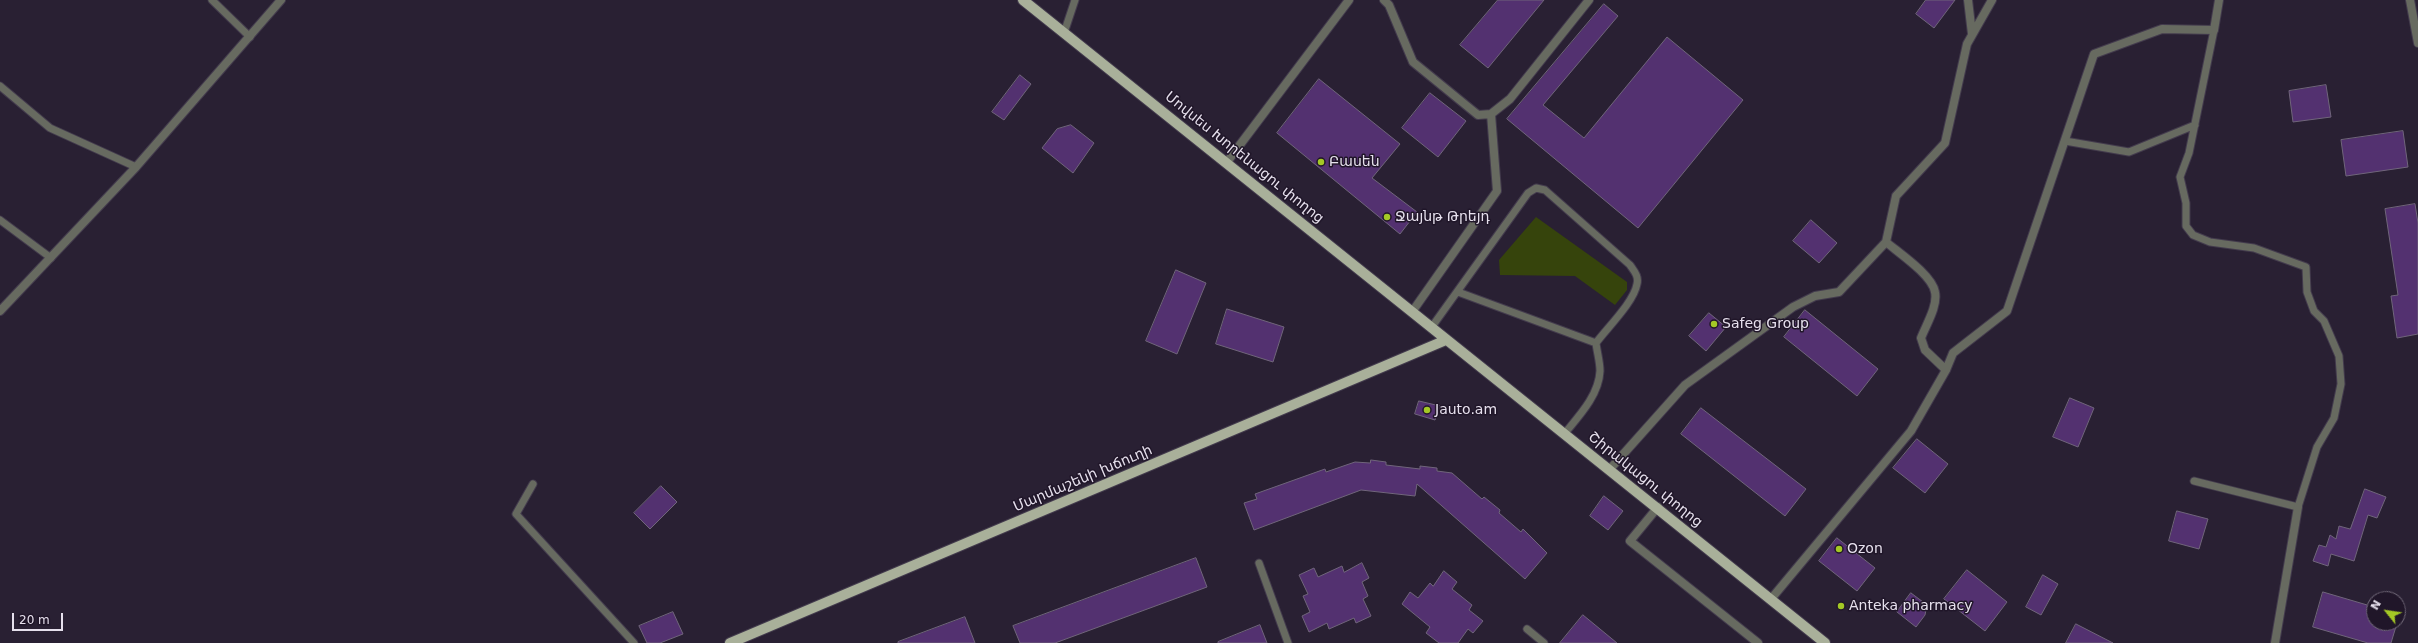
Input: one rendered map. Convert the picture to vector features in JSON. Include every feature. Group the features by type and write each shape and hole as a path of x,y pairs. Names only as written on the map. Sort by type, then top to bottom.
{"main road":[{"name":"Մովսես Խորենացու փողոց","path":"1023,0 1227,162 1446,340"},
{"name":"Շիրակացու փողոց","path":"1446,340 1658,507 1825,643"},
{"name":"Մարմաշենի խճուղի","path":"736,642 1446,340"}],"street":[{"path":"2,308 51,258 136,166 281,0"},
{"path":"1227,162 1349,0"},
{"path":"1384,0 1389,5 1413,62 1478,115 1491,114 1510,99 1589,0"},
{"path":"1968,0 1972,34"},
{"path":"1610,469 1685,385 1793,307 1815,296 1839,292 1886,242 1896,196 1945,143 1967,44 1992,0"},
{"path":"1771,600 1911,430 1946,370 1953,353 2007,311 2094,54 2162,29 2214,30 2219,0"},
{"path":"2410,0 2418,43"},
{"path":"1412,312 1497,191 1491,114"},
{"path":"1886,242 1930,279 1935,292 1933,308 1921,338 1925,350 1946,370"},
{"path":"1658,507 1630,541 1758,643"},
{"path":"2275,643 2298,507"}],"lane":[{"path":"212,0 250,37"},
{"path":"1064,33 1075,0"},
{"path":"2194,481 2298,507 2317,448 2334,418 2341,384 2339,356 2324,321 2314,311 2307,292 2306,267 2254,248 2210,242 2193,235 2186,226 2186,203 2180,177 2190,153 2214,30"},
{"path":"0,86 50,128 136,166"},
{"path":"2065,141 2129,152 2195,125"},
{"path":"1431,328 1528,193 1536,188 1545,190 1630,265 1636,274 1637,284 1633,294 1596,343 1600,372 1596,387 1590,401 1565,433"},
{"path":"0,220 51,258"},
{"path":"1458,292 1596,343"},
{"path":"533,484 516,514 634,643"},
{"path":"1259,563 1288,643"},
{"path":"1527,629 1544,643"}],"green space":[{"path":"1536,217 1627,282 1627,290 1615,305 1575,276 1500,275 1499,260"}],"building":[{"path":"1498,0 1544,0 1488,68 1460,45"},
{"path":"1926,0 1955,0 1934,28 1916,14"},
{"path":"1604,4 1618,16 1543,105 1584,138 1667,37 1743,100 1638,228 1507,119"},
{"path":"1020,75 1031,84 1004,120 992,112"},
{"path":"1319,79 1400,144 1372,178 1417,212 1400,234 1277,133"},
{"path":"2326,85 2331,117 2293,122 2289,91"},
{"path":"1430,93 1466,121 1438,157 1402,128"},
{"path":"1071,125 1094,143 1073,173 1042,148 1057,129"},
{"path":"2403,131 2408,167 2346,176 2341,140"},
{"path":"2415,204 2418,223 2418,334 2397,338 2391,296 2398,295 2385,209"},
{"path":"1811,220 1837,243 1819,263 1793,241"},
{"path":"1176,270 1206,283 1177,354 1146,341"},
{"path":"1227,309 1284,327 1273,362 1216,344"},
{"path":"1805,310 1878,369 1857,396 1784,337"},
{"path":"1709,313 1726,327 1706,351 1689,336"},
{"path":"2070,398 2094,408 2078,447 2053,437"},
{"name":"Jauto.am","path":"1419,401 1440,406 1435,420 1415,414"},
{"path":"1701,408 1806,489 1785,516 1681,434"},
{"path":"1917,439 1948,464 1925,493 1893,468"},
{"path":"1371,460 1386,462 1386,465 1420,469 1420,466 1437,468 1437,471 1452,473 1482,499 1484,497 1500,510 1499,513 1521,532 1523,529 1547,553 1525,579 1417,484 1415,496 1361,490 1254,530 1244,503 1257,499 1255,494 1325,469 1326,472 1355,462 1370,463"},
{"path":"661,486 677,502 650,529 634,513"},
{"path":"2365,489 2386,497 2377,518 2368,515 2354,561 2331,554 2328,566 2313,561 2319,545 2326,547 2330,535 2336,539 2339,526 2350,529"},
{"path":"1604,496 1623,511 1608,530 1590,516"},
{"path":"2177,511 2208,519 2199,549 2169,541"},
{"path":"1837,538 1875,568 1857,591 1819,561"},
{"path":"1196,558 1207,587 1055,643 1020,643 1013,626"},
{"path":"1362,563 1369,578 1362,582 1368,596 1363,599 1371,616 1356,623 1354,618 1329,629 1327,623 1309,632 1302,616 1310,612 1303,596 1308,594 1299,575 1314,568 1318,577 1342,566 1344,572"},
{"path":"1967,570 2007,602 1985,631 1944,599"},
{"path":"1444,571 1457,582 1452,589 1472,605 1469,610 1483,621 1473,633 1468,629 1458,643 1439,643 1426,633 1430,627 1402,604 1410,592 1418,598 1430,583 1433,586"},
{"path":"2043,575 2058,584 2041,615 2026,607"},
{"path":"2323,592 2366,605 2366,631 2395,631 2391,643 2368,643 2313,627"},
{"path":"1911,593 1927,605 1925,615 1916,627 1897,612"},
{"path":"673,612 683,634 660,643 647,643 639,626"},
{"path":"1583,615 1617,643 1560,643"},
{"path":"965,617 975,643 898,643 898,642"},
{"path":"2076,624 2113,643 2066,643"},
{"path":"1260,625 1267,643 1218,643 1218,642"}],"place":[{"name":"Բասեն","path":"1321,162"},
{"name":"Ջայնթ Թրեյդ","path":"1387,217"},
{"name":"Safeg Group","path":"1714,324"},
{"name":"Jauto.am","path":"1427,410"},
{"name":"Ozon","path":"1839,549"},
{"name":"Anteka pharmacy","path":"1841,606"}]}
